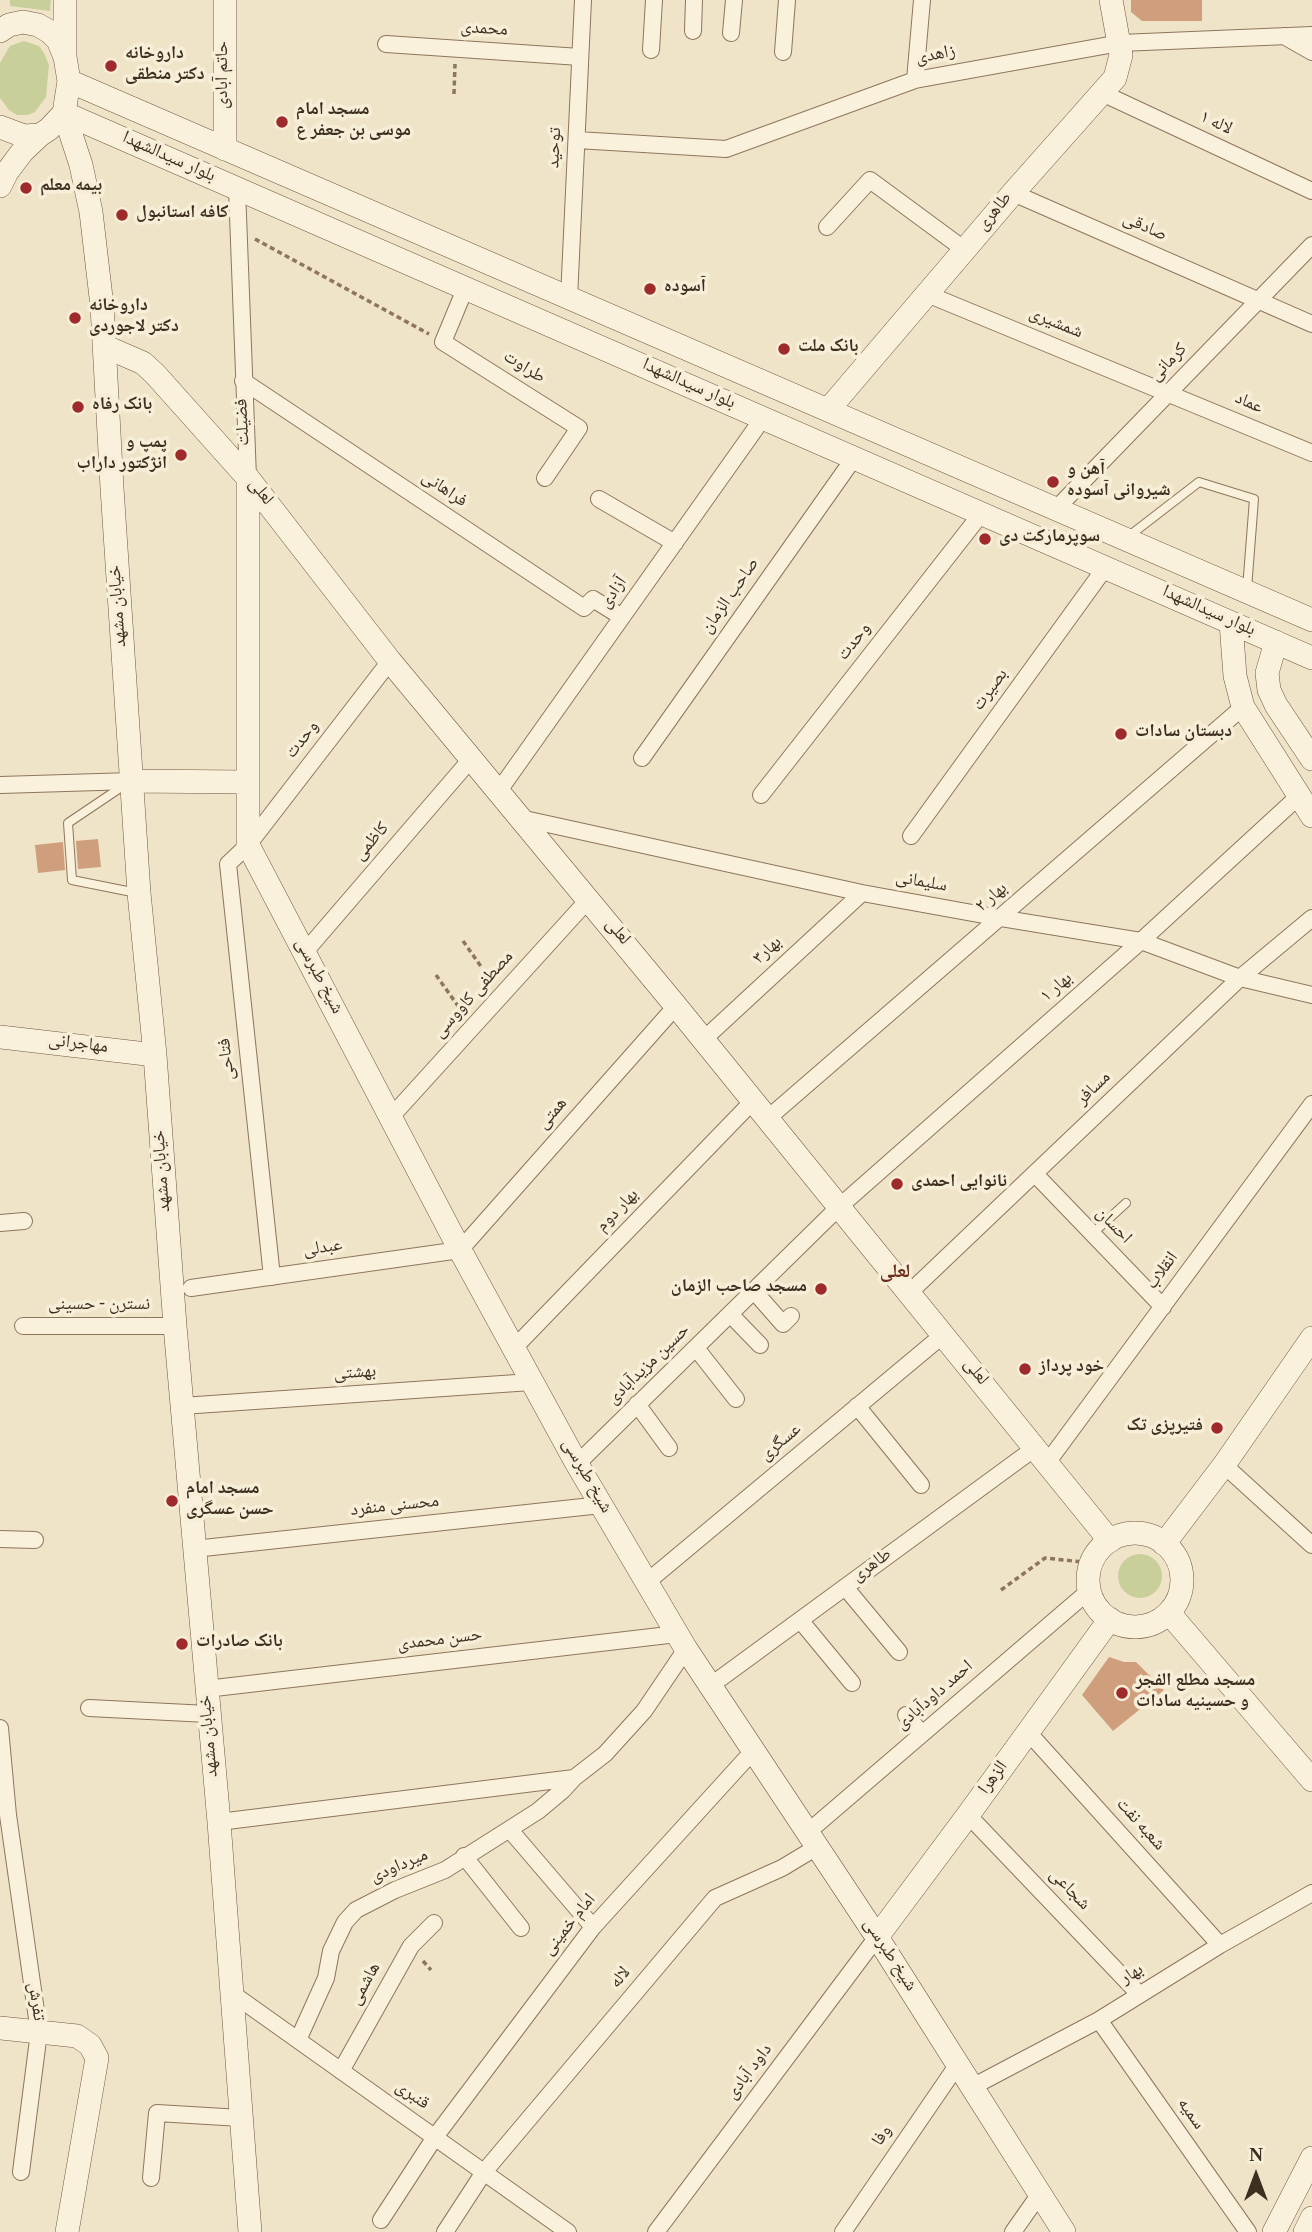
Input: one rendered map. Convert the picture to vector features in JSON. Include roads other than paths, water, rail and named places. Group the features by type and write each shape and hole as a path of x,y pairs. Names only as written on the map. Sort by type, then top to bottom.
{"street":[{"path":"0,186 22,152 57,123 64,113 69,81 65,57 65,0"},
{"name":"حاتم آبادی","path":"225,0 225,149"},
{"name":"توحید","path":"569,298 583,0"},
{"path":"651,50 654,0"},
{"path":"693,31 694,0"},
{"path":"731,33 734,0"},
{"path":"783,52 787,0"},
{"path":"915,79 922,0"},
{"name":"طاهری","path":"828,410 1115,78 1119,66 1120,43 1111,0"},
{"path":"0,31 9,25 23,22 38,25 58,40 65,57"},
{"name":"زاهدی","path":"577,140 726,149 915,79 1120,43 1312,35"},
{"path":"1283,36 1312,52"},
{"name":"محمدی","path":"386,44 580,57"},
{"name":"بلوار سیدالشهدا","path":"69,81 1312,620"},
{"name":"لاله ۱","path":"1102,93 1312,191"},
{"name":"بلوار سیدالشهدا","path":"64,113 1312,658"},
{"name":"خیابان مشهد","path":"64,113 81,165 91,212 102,306 111,488 139,893 219,1822 250,2232"},
{"path":"139,146 152,117"},
{"path":"0,127 24,136 40,135"},
{"path":"827,228 870,180 964,250"},
{"name":"فضیلت","path":"237,189 248,478 246,782"},
{"name":"صادقی","path":"1013,193 1312,324"},
{"name":"کرمانی","path":"1056,509 1312,245"},
{"name":"طراوت","path":"465,289 443,342 579,428 545,478"},
{"name":"شمشیری","path":"927,294 1169,393"},
{"name":"لعلی","path":"104,346 143,363 248,478 390,661 676,1006 1110,1541"},
{"name":"فراهانی","path":"243,380 584,608 593,600 622,617"},
{"name":"عماد","path":"1169,393 1312,453"},
{"name":"آزادی","path":"498,792 763,418"},
{"name":"صاحب الزمان","path":"642,758 854,458"},
{"path":"599,499 674,543"},
{"name":"وحدت","path":"761,795 981,514"},
{"path":"1105,568 1126,539"},
{"name":"بصیرت","path":"911,836 1105,568"},
{"path":"1231,623 1235,676 1243,707 1305,792 1312,816"},
{"path":"1276,642 1269,658 1269,690 1312,759"},
{"name":"وحدت","path":"248,845 390,661"},
{"name":"بهار ۲","path":"760,1110 1000,918 1243,707"},
{"name":"کاظمی","path":"304,953 471,759"},
{"path":"0,785 132,780 246,782"},
{"name":"شیخ طبرسی","path":"246,782 248,845 460,1250 577,1464 682,1642 877,1937 1064,2232"},
{"name":"بهار ۱","path":"839,1207 1141,941 1305,792"},
{"name":"سلیمانی","path":"520,818 862,892 1141,941 1240,978 1312,995"},
{"name":"فتاحی","path":"248,845 228,864 272,1277"},
{"name":"بهار۳","path":"703,1040 862,892"},
{"name":"مصطفی کاووسی","path":"390,1118 588,901"},
{"name":"مسافر","path":"909,1293 1240,978 1312,918"},
{"name":"همتی","path":"460,1250 676,1006"},
{"name":"مهاجرانی","path":"0,1037 155,1055"},
{"name":"انقلاب","path":"1041,1455 1163,1307 1312,1104"},
{"name":"بهار دوم","path":"513,1349 760,1110"},
{"name":"احسان","path":"1035,1174 1163,1307"},
{"name":"حسین مزیدآبادی","path":"577,1464 839,1207"},
{"path":"0,1223 24,1221"},
{"name":"عبدلی","path":"191,1288 460,1250"},
{"path":"754,1291 783,1324 791,1316"},
{"path":"730,1314 760,1345"},
{"name":"نسترن - حسینی","path":"23,1326 175,1326"},
{"name":"عسگری","path":"647,1582 943,1335"},
{"path":"1164,1544 1224,1465 1312,1340"},
{"path":"696,1348 736,1399"},
{"name":"بهشتی","path":"182,1406 531,1382"},
{"path":"638,1404 669,1448"},
{"path":"858,1406 922,1485"},
{"name":"طاهری","path":"710,1686 845,1587 1041,1455"},
{"path":"1224,1465 1312,1545"},
{"name":"محسنی منفرد","path":"194,1549 601,1505"},
{"path":"1132,1534 1143,1534 1164,1544 1174,1553 1180,1565 1181,1590 1177,1602 1169,1613 1153,1623 1136,1627 1110,1619 1097,1606 1090,1590 1089,1572 1102,1547 1110,1541 1132,1534"},
{"path":"0,1539 35,1540"},
{"path":"845,1587 899,1652"},
{"name":"احمد داودآبادی","path":"813,1840 922,1734 1090,1590"},
{"path":"1169,1613 1312,1780"},
{"name":"الزهرا","path":"877,1937 1110,1619"},
{"path":"800,1620 852,1683"},
{"name":"حسن محمدی","path":"206,1689 682,1642"},
{"name":"میرداودی","path":"298,2040 326,1978 331,1951 345,1922 356,1910 445,1870 538,1811 574,1777 605,1754 644,1711 682,1642"},
{"path":"89,1707 208,1714"},
{"path":"906,1715 922,1734"},
{"name":"تفرش","path":"0,1728 8,1815 39,2032 77,2036 90,2045 97,2058 67,2232"},
{"name":"شعبه نفت","path":"1028,1732 1220,1945"},
{"name":"امام خمینی","path":"381,2220 435,2137 593,1927 753,1751"},
{"name":"میرداودی","path":"219,1822 574,1777"},
{"name":"شجاعی","path":"968,1815 1139,1994"},
{"path":"510,1830 593,1927"},
{"name":"لاله","path":"445,2232 484,2172 715,1898 782,1868 813,1840"},
{"path":"464,1856 522,1928"},
{"name":"بهار","path":"972,2087 1099,2020 1220,1945 1312,1893"},
{"name":"هاشمی","path":"341,2071 411,1946 434,1923"},
{"name":"داود آبادی","path":"656,2232 877,1937"},
{"name":"قنبری","path":"233,1994 568,2232"},
{"name":"سمیه","path":"1099,2020 1248,2232"},
{"path":"0,2028 39,2032 21,2172"},
{"name":"وفا","path":"843,2232 958,2064"},
{"path":"151,2178 158,2113 241,2118"},
{"path":"1274,2232 1312,2158"},
{"path":"1013,2232 1039,2195"},
{"path":"1305,2232 1312,2218"}],"lane":[{"path":"1126,539 1199,482 1254,499 1247,592"},
{"path":"132,780 68,823 72,880 139,893"},
{"path":"1091,1234 1126,1203"}],"place":[{"name":"داروخانه دکتر منطقی","path":"111,66"},
{"name":"مسجد امام موسی بن جعفر ع","path":"282,122"},
{"name":"بیمه معلم","path":"26,188"},
{"name":"کافه استانبول","path":"122,215"},
{"name":"آسوده","path":"650,289"},
{"name":"داروخانه دکتر لاجوردی","path":"75,318"},
{"name":"بانک ملت","path":"784,349"},
{"name":"بانک رفاه","path":"78,407"},
{"name":"پمپ و انژکتور داراب","path":"181,455"},
{"name":"آهن و شیروانی آسوده","path":"1053,482"},
{"name":"سوپرمارکت دی","path":"985,539"},
{"name":"دبستان سادات","path":"1121,734"},
{"name":"نانوایی احمدی","path":"897,1184"},
{"name":"مسجد صاحب الزمان","path":"821,1289"},
{"name":"خود پرداز","path":"1025,1369"},
{"name":"فتیرپزی تک","path":"1217,1428"},
{"name":"مسجد امام حسن عسگری","path":"172,1501"},
{"name":"بانک صادرات","path":"182,1644"},
{"name":"مسجد مطلع الفجر و حسینیه سادات","path":"1122,1693"}],"district":[{"name":"لعلی","path":"895,1275"}]}
